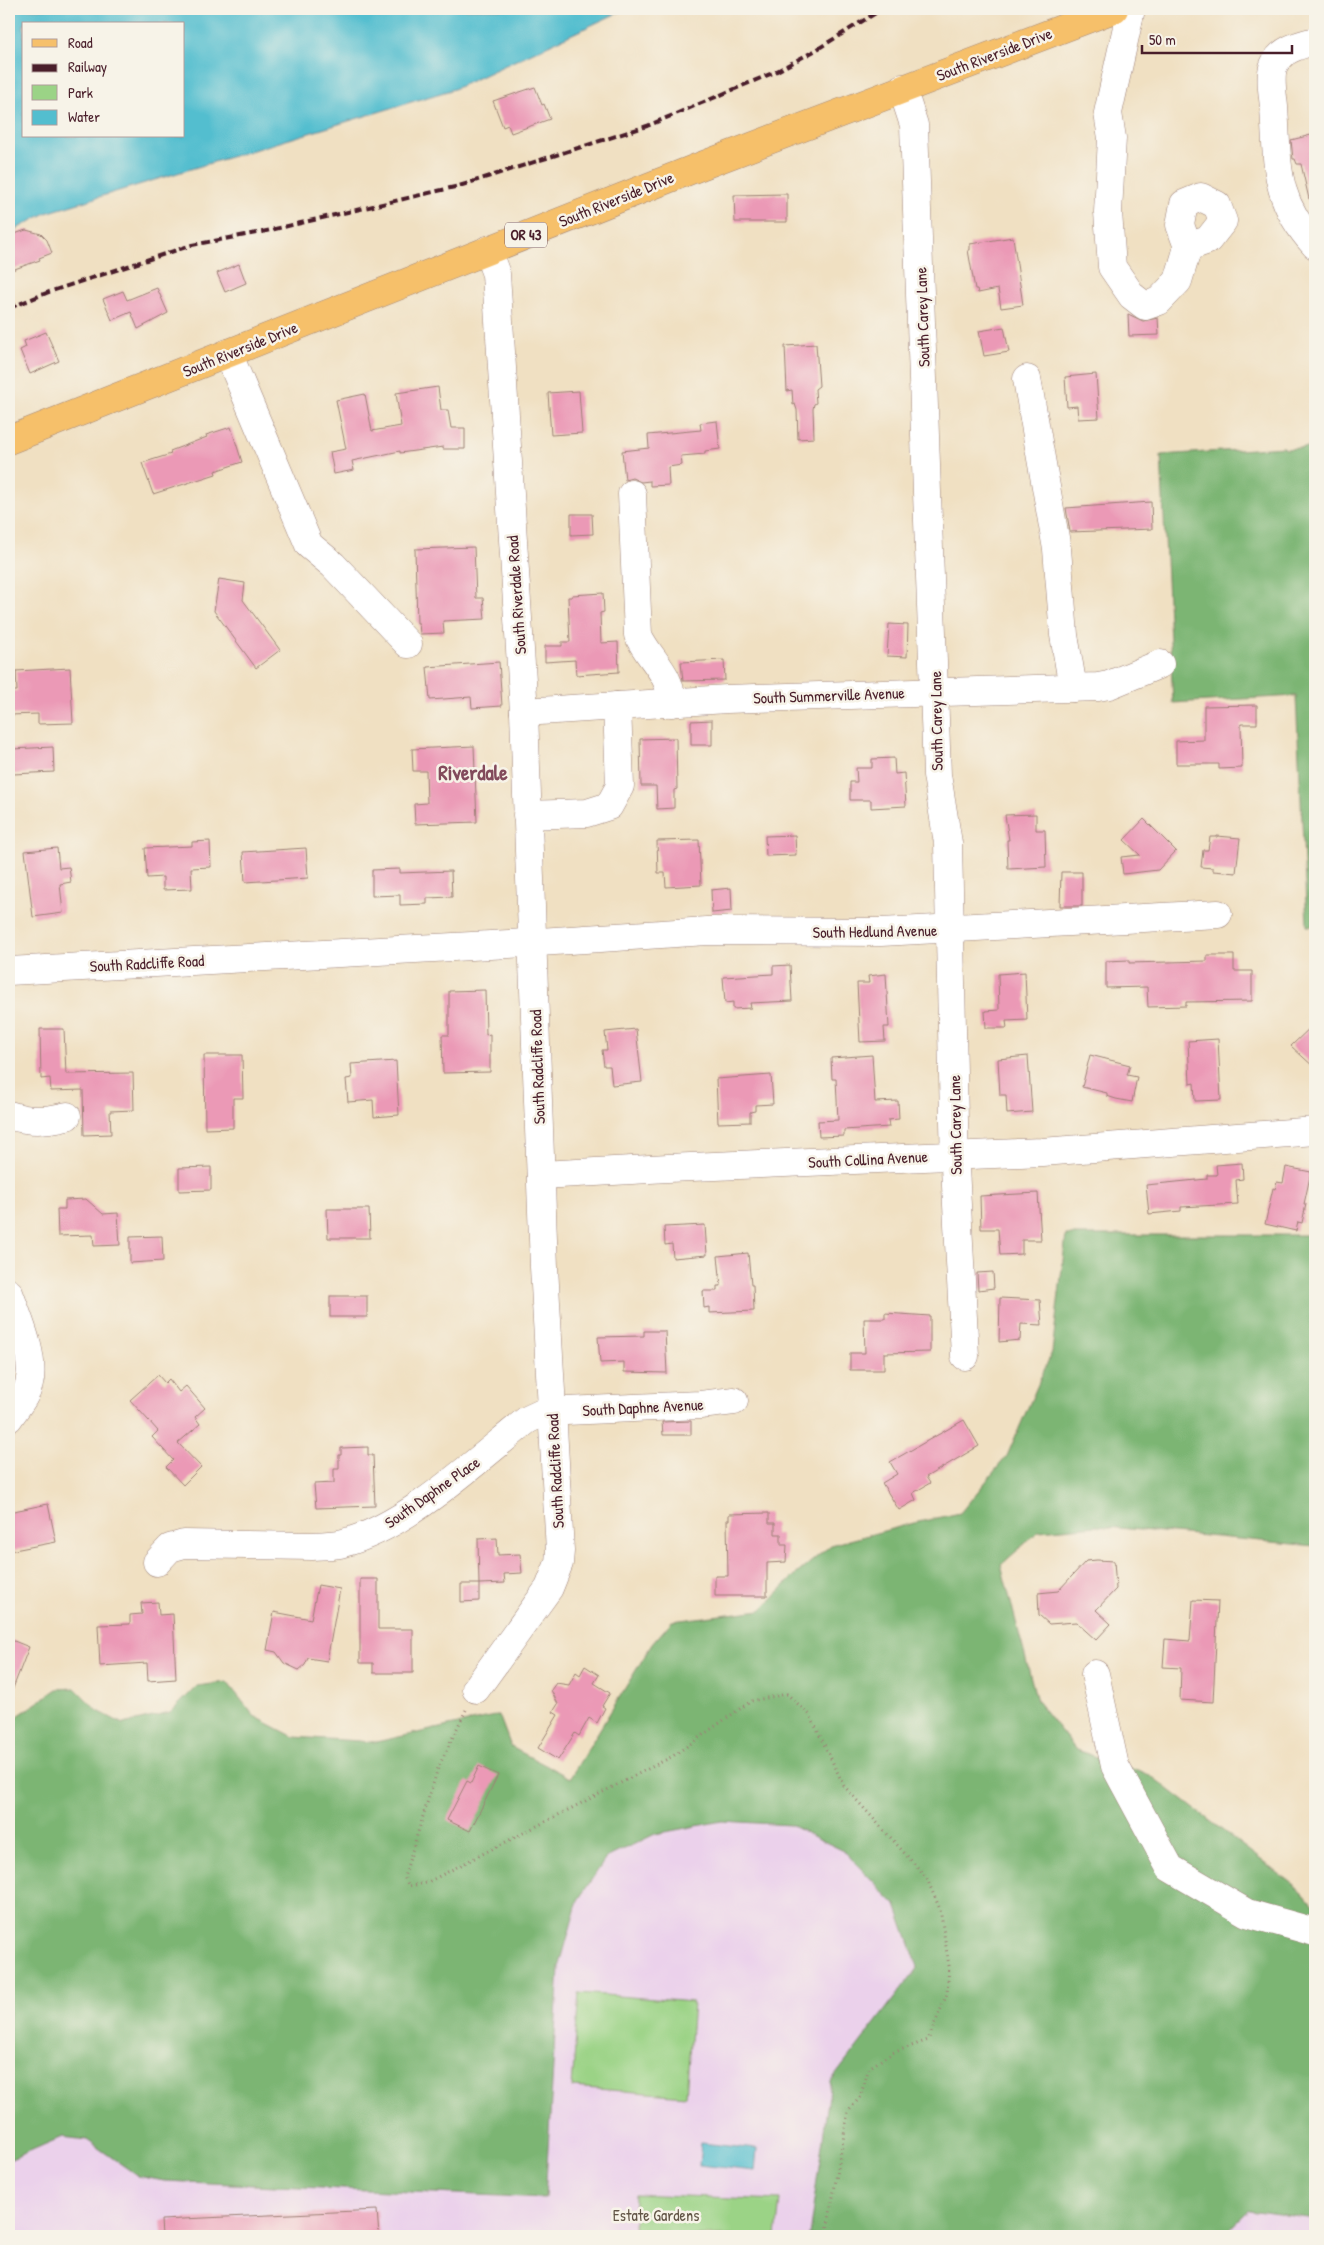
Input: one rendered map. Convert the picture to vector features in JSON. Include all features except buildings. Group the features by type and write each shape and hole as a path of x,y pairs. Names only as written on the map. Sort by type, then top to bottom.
{"main road":[{"name":"South Riverside Drive","path":"9,440 902,88 1114,9"}],"street":[{"path":"1130,9 1108,113 1112,138 1108,212 1112,267 1132,296 1145,306 1159,301 1178,281 1188,247"},
{"path":"1315,41 1293,47 1279,56 1273,66 1272,86 1277,168 1280,185 1304,233 1315,245"},
{"name":"South Carey Lane","path":"902,88 914,125 937,775 948,843 956,1155 965,1356"},
{"name":"South Riverdale Road","path":"487,250 496,274 524,712 532,942"},
{"path":"228,354 309,545 333,564 408,644"},
{"path":"1027,379 1057,549 1064,635 1073,688"},
{"path":"632,494 638,635 642,646 662,669 668,681 672,702"},
{"name":"South Summerville Avenue","path":"524,712 672,702 894,692 1073,688 1109,685 1160,664"},
{"path":"528,815 587,813 610,806 620,786 617,706"},
{"name":"South Hedlund Avenue","path":"532,942 707,931 848,933 950,929 1218,914"},
{"name":"South Radcliffe Road","path":"9,971 532,942 559,1563 549,1588 476,1689"},
{"path":"9,1115 28,1120 48,1121 67,1116"},
{"name":"South Collina Avenue","path":"541,1175 1042,1152 1315,1132"},
{"path":"9,1292 28,1351 30,1366 29,1386 9,1418"},
{"name":"South Daphne Avenue","path":"552,1411 700,1405 734,1401"},
{"name":"South Daphne Place","path":"157,1562 170,1548 184,1544 332,1545 361,1537 414,1509 527,1420 537,1414 552,1411"},
{"path":"1095,1674 1115,1766 1170,1868 1247,1913 1315,1932"}],"path":[{"path":"476,1689 438,1768 430,1790 404,1877 409,1886 426,1883 673,1756 751,1701 787,1694 810,1715 844,1786 926,1877 940,1909 946,1941 949,1966 947,1994 928,2040 892,2053 870,2068 860,2098 848,2112 826,2236"}],"shaded area":[{"path":"722,1821 790,1825 844,1851 896,1905 918,1967 831,2081 809,2236 9,2236 9,2160 62,2137 87,2140 138,2176 559,1968 578,1900 606,1858 655,1834"},
{"path":"1249,2210 1315,2219 1315,2236 1222,2236"}],"green space":[{"path":"1284,447 1285,449 1315,447 1315,926 1307,926 1296,696 1173,703 1161,455"},
{"path":"1066,1235 1315,1235 1315,1546 1097,1526 1039,1531 1001,1565 1037,1701 1076,1750 1150,1775 1303,1892 1315,1906 1315,2219 1249,2210 1222,2236 809,2236 831,2081 918,1967 896,1905 844,1851 790,1825 722,1821 655,1834 606,1858 578,1900 559,1968 545,2198 164,2181 138,2176 87,2140 62,2137 9,2160 9,1722 57,1689 75,1688 98,1711 123,1724 170,1713 197,1686 227,1682 254,1716 294,1737 376,1742 499,1715 511,1747 570,1778 652,1644 672,1621 761,1610 793,1577 831,1545 960,1513 1007,1456 1052,1352"},
{"path":"579,1993 693,2002 686,2096 572,2087"},
{"name":"Estate Gardens","path":"635,2194 780,2200 776,2236 634,2236"}],"water":[{"path":"9,9 626,9 454,89 46,213 9,233"},
{"path":"701,2143 757,2149 755,2171 699,2165"}],"railway":[{"path":"9,308 49,292 192,245 262,232 459,186 647,126 775,72 816,50 882,9"}],"district":[{"name":"Riverdale","path":"473,773"}]}
